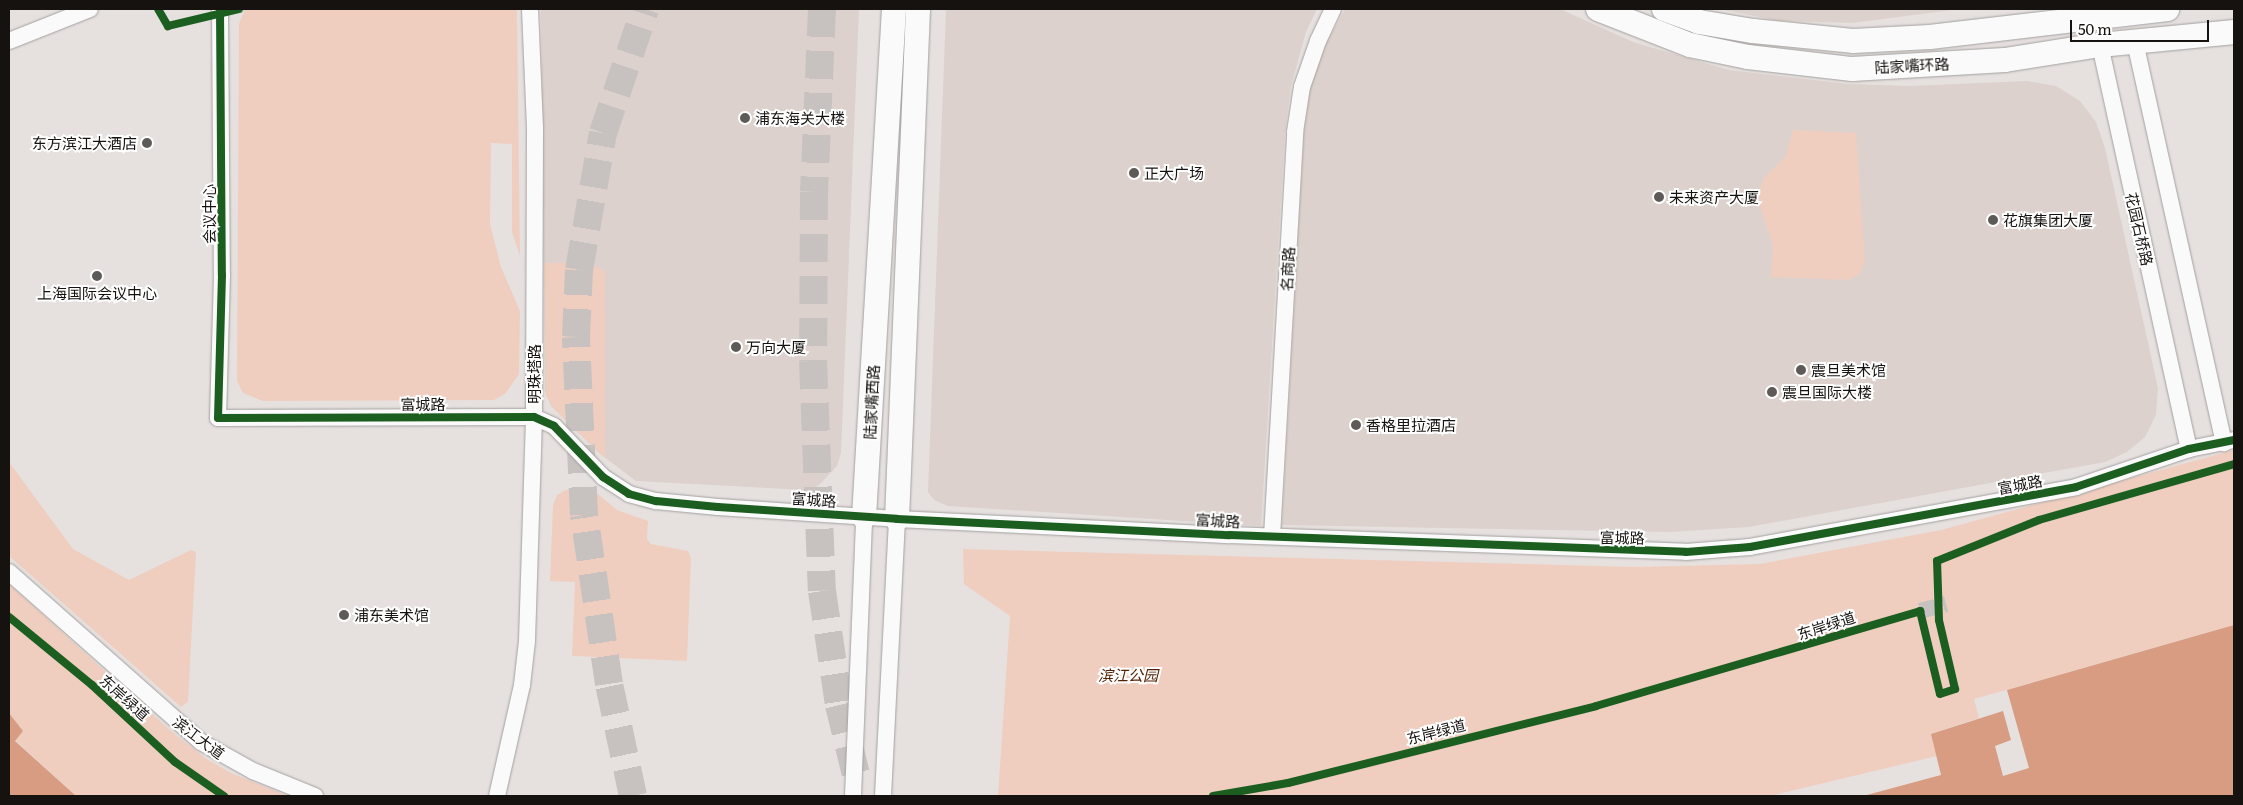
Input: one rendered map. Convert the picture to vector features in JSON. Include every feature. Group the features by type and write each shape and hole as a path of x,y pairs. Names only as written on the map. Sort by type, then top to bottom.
{"main road":[{"name":"陆家嘴西路","path":"864,517 894,9"},
{"name":"陆家嘴西路","path":"897,519 918,9"},
{"name":"陆家嘴环路","path":"1598,9 1690,45 1756,58 1852,69 2005,60 2100,46 2234,32"},
{"name":"陆家嘴环路","path":"1664,9 1699,22 1803,38 1853,41 1930,38 2094,14 2167,9"},
{"path":"2128,11 2135,42"},
{"name":"花园石桥路","path":"2094,14 2100,46"}],"street":[{"path":"9,41 90,9"},
{"name":"会议中心","path":"218,418 222,276 220,9"},
{"name":"明珠塔路","path":"497,796 522,685 527,641 534,417 535,128 530,9"},
{"name":"名商路","path":"1272,536 1295,132 1302,87 1318,41 1333,9"},
{"path":"2135,42 2229,442"},
{"name":"花园石桥路","path":"2100,46 2189,450"},
{"name":"富城路","path":"218,418 534,417 554,426 602,478 629,494 656,501 897,519 1583,550 1686,552 1750,547 2076,487 2189,450 2229,442"},
{"name":"陆家嘴西路","path":"853,796 864,517"},
{"name":"陆家嘴西路","path":"883,796 897,519"},
{"name":"滨江大道","path":"9,572 201,742 245,768 315,796"}],"shaded area":[{"path":"541,9 859,9 841,453 837,466 818,486 805,490 636,481 600,454 551,406 545,391"},
{"name":"正大广场","path":"946,9 1317,9 1306,32 1291,86 1285,132 1261,526 948,506 934,500 928,492"},
{"path":"1345,9 1560,9 1633,42 1729,70 1848,84 1909,86 2027,81 2056,86 2080,101 2096,122 2105,148 2158,388 2156,415 2145,437 2127,452 2105,462 1749,527 1669,532 1282,525 1304,132 1310,88 1326,44"},
{"path":"1719,9 1960,9 1852,23 1780,21"},
{"path":"2234,625 2234,796 1863,796 1941,775 1931,734 2003,711 2011,740 1995,746 2003,776 2029,768 2007,690"},
{"path":"9,713 23,731 15,741 76,796 9,796"}],"green space":[{"path":"245,9 517,9 520,256 512,232 512,144 491,143 490,224 501,267 520,311 519,374 505,394 494,400 263,401 243,393 237,381 239,24"},
{"path":"1793,130 1856,133 1865,261 1860,274 1848,280 1771,277 1773,245 1760,207 1759,193 1763,179 1786,156"},
{"path":"544,263 591,263 605,272 605,458 555,410 546,396"},
{"name":"滨江公园","path":"2234,450 2234,625 1974,699 1979,718 1931,734 1937,756 1770,796 998,796 1010,616 964,584 963,549 1634,567 1760,564 1941,530"},
{"path":"9,462 73,549 129,580 191,550 196,552 188,702 181,707 9,556"},
{"path":"566,490 593,490 617,510 648,521 647,539 651,544 688,551 691,558 687,661 572,656 575,582 550,581 553,505 557,495"},
{"path":"9,584 171,731 205,758 231,773 288,796 76,796 15,740 23,731 9,713"}],"tunnel":[{"path":"633,796 609,684 584,515 576,337 579,270 603,133 645,9"},
{"path":"822,9 814,192 813,361 822,591 839,705 856,775"},
{"path":"1920,611 1946,604"}],"cycle path":[{"path":"158,9 168,26 239,9"},
{"path":"220,9 222,275 218,418 534,417 554,426 603,477 629,494 656,501 718,507 897,519 1230,535 1686,552 1750,547 2076,487 2189,449 2234,440"},
{"name":"东岸绿道","path":"1213,796 1288,783 1596,706 1920,611 1940,694 1955,689 1939,620 1937,561 2039,520 2234,464"},
{"name":"东岸绿道","path":"9,617 92,685 175,762 224,796"}],"place":[{"name":"浦东海关大楼","path":"745,118"},
{"name":"东方滨江大酒店","path":"147,143"},
{"name":"正大广场","path":"1134,173"},
{"name":"未来资产大厦","path":"1659,197"},
{"name":"花旗集团大厦","path":"1993,220"},
{"name":"上海国际会议中心","path":"97,276"},
{"name":"万向大厦","path":"736,347"},
{"name":"震旦美术馆","path":"1801,370"},
{"name":"震旦国际大楼","path":"1772,392"},
{"name":"香格里拉酒店","path":"1356,425"},
{"name":"浦东美术馆","path":"344,615"}]}
